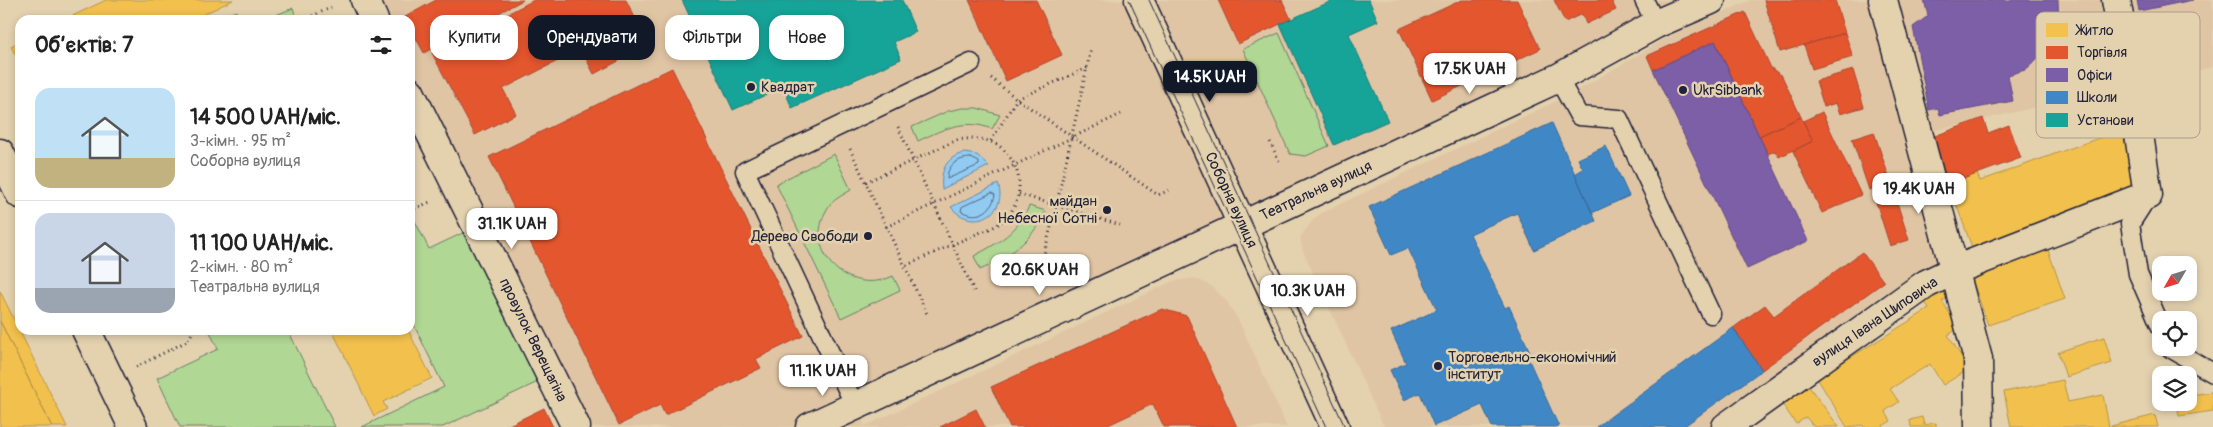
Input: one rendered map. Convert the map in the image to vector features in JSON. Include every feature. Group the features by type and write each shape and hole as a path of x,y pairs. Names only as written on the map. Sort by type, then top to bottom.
{"street":[{"path":"364,0 372,15"},
{"name":"Соборна вулиця","path":"1139,0 1335,427"},
{"name":"Театральна вулиця","path":"810,427 1558,78 1656,24 1711,0"},
{"path":"1883,0 1978,359 1979,427"},
{"name":"провулок Верещагіна","path":"415,102 576,427"},
{"path":"2140,138 2148,195"},
{"path":"0,153 15,184"},
{"name":"вулиця Івана Шиповича","path":"1726,427 1926,284 1955,270 2148,195"},
{"path":"88,335 133,427"}],"lane":[{"path":"1644,0 1656,24"},
{"path":"855,406 745,171 971,63"},
{"path":"1558,78 1580,116 1619,119 1711,314"},
{"path":"2148,195 2130,224 2138,274 2154,311"},
{"path":"2184,356 2213,373"}],"path":[{"path":"315,15 338,5"},
{"path":"1042,262 1073,137 1091,50"},
{"path":"971,63 1017,99 1158,195 1170,190"},
{"path":"991,141 1017,99 1087,68"},
{"path":"887,103 976,293"},
{"path":"886,227 1121,114"},
{"path":"839,126 928,316"},
{"path":"866,182 957,140 974,137 991,141 1005,150 1016,164 1019,194 1011,211 999,224 905,266"},
{"path":"1270,142 1280,163"},
{"path":"1019,194 1056,207 1120,225"},
{"path":"136,367 189,340 191,335"}],"shaded area":[{"path":"365,0 1711,0 855,406 865,426 1173,281 1195,278 1213,287 1228,303 1241,325 1287,427 576,427 415,102 415,15 372,15"},
{"path":"1751,0 1877,0 1948,265 1709,427 1384,427 1302,249 1300,237 1312,221 1321,213 1573,93 1666,38"},
{"path":"1883,0 2213,0 2213,67 2200,70 2200,12 2036,12 2036,107 1919,134"}],"green space":[{"path":"293,8 295,15 276,15"},
{"path":"236,11 238,15 226,15"},
{"path":"1279,33 1329,146 1306,156 1290,154 1243,49"},
{"path":"977,108 1000,115 992,129 972,125 954,126 918,141 912,127 948,111"},
{"path":"834,154 851,190 835,200 827,209 821,225 821,241 825,255 834,267 846,276 861,281 877,281 893,276 900,290 841,318 776,184"},
{"path":"1029,206 1046,211 1034,231 1010,254 980,270 974,256 1013,230"},
{"path":"415,221 429,249 469,230 542,380 443,427 362,427 444,387 415,327"},
{"path":"211,335 290,335 335,427 180,427 157,378 218,349"}],"water":[{"path":"964,153 977,155 989,166 942,189 943,171 949,161"},
{"path":"998,184 1000,195 998,204 986,216 978,219 968,218 959,214 951,207"}],"building: Житло":[{"path":"106,0 233,0 202,15 74,15"},
{"path":"15,44 15,54 11,46"},
{"path":"2099,138 2124,138 2143,191 1974,253 1949,184 1977,174 1980,181"},
{"path":"2048,250 2065,299 1988,325 1971,276"},
{"path":"1945,287 1950,297 1942,301 1959,328 1948,335 1969,369 1943,385 1930,364 1890,389 1899,402 1885,411 1891,421 1881,427 1864,427 1862,425 1847,427 1817,378 1929,309 1924,300"},
{"path":"0,291 15,321 15,335 22,335 67,427 52,427 0,321"},
{"path":"0,321 52,427 0,427"},
{"path":"334,335 410,335 432,378 383,402 387,409 374,416"},
{"path":"2104,337 2112,363 2066,377 2058,352"},
{"path":"2063,380 2068,402 2103,395 2109,427 2011,427 2004,392"},
{"path":"1807,384 1839,427 1814,427 1806,417 1796,424 1782,404"},
{"path":"2213,392 2213,411 2179,416 2178,411 2197,411 2197,394"},
{"path":"2155,415 2158,427 2111,427 2111,426"},
{"path":"1922,417 1924,425 1936,423 1936,427 1911,427 1910,420"}],"building: Торгівля":[{"path":"436,0 523,0 495,15 430,15 430,50 424,53 415,36 415,15 409,15"},
{"path":"534,0 626,0 634,15 528,15 528,60 560,60 503,89 516,114 475,135 436,60 518,60 518,15 505,15"},
{"path":"969,0 1036,0 1062,55 1006,81"},
{"path":"1218,0 1282,0 1291,19 1238,44"},
{"path":"1462,0 1517,0 1540,49 1432,100 1399,29"},
{"path":"1554,0 1611,0 1616,10 1586,24 1582,14 1565,22"},
{"path":"1764,0 1835,0 1845,33 1780,52"},
{"path":"1745,12 1771,68 1782,76 1801,117 1759,136 1715,41 1653,70 1647,56"},
{"path":"1845,33 1853,57 1812,69 1804,45"},
{"path":"587,60 621,60 594,74"},
{"path":"672,68 803,336 756,359 761,368 665,415 660,405 619,425 489,157"},
{"path":"1853,70 1864,107 1840,114 1836,103 1824,107 1816,81"},
{"path":"1822,112 1861,195 1822,213 1793,151 1813,141 1803,121"},
{"path":"1801,117 1813,141 1779,157 1775,151 1768,154 1759,136"},
{"path":"1983,118 1988,133 2009,125 2021,158 1949,184 1932,137"},
{"path":"1874,132 1891,183 1869,190 1852,139"},
{"path":"1895,196 1909,240 1890,246 1876,202"},
{"path":"1862,252 1884,282 1762,370 1733,328 1765,305 1774,316"},
{"path":"1162,309 1187,316 1237,427 1164,427 1153,404 1104,427 1010,427 991,387"},
{"path":"544,408 553,427 505,427"},
{"path":"976,409 985,427 940,427"}],"building: Офіси":[{"path":"1924,0 2058,0 2058,12 2036,12 2036,61 2025,70 2008,75 2013,101 1940,115 1938,108 1929,110 1913,27 1928,16"},
{"path":"2137,0 2193,0 2139,11"},
{"path":"1715,41 1808,241 1747,269 1653,70"}],"building: Школи":[{"path":"1552,123 1596,221 1534,250 1517,213 1470,234 1505,308 1509,306 1531,354 1527,356 1559,427 1492,427 1482,405 1434,426 1420,393 1404,400 1390,370 1406,363 1391,331 1437,310 1408,248 1391,255 1369,207"},
{"path":"1606,146 1629,196 1592,213 1575,174 1583,169 1578,159"},
{"path":"1733,328 1762,370 1683,427 1596,427"}],"building: Установи":[{"path":"682,0 902,0 916,32 894,42 901,59 792,108 783,87 733,110 710,60 759,60 759,15 689,15"},
{"path":"1334,0 1369,0 1378,21 1349,34 1388,121 1334,145 1280,24"}],"tram line":[{"path":"1129,0 1326,427"},
{"path":"1149,0 1345,427"}],"place":[{"name":"Квадрат","path":"751,87"},
{"name":"UkrSibbank","path":"1683,90"},
{"name":"майдан Небесної Сотні","path":"1107,210"},
{"name":"Дерево Свободи","path":"868,236"},
{"name":"Торговельно-економічний інститут","path":"1438,366"}]}
